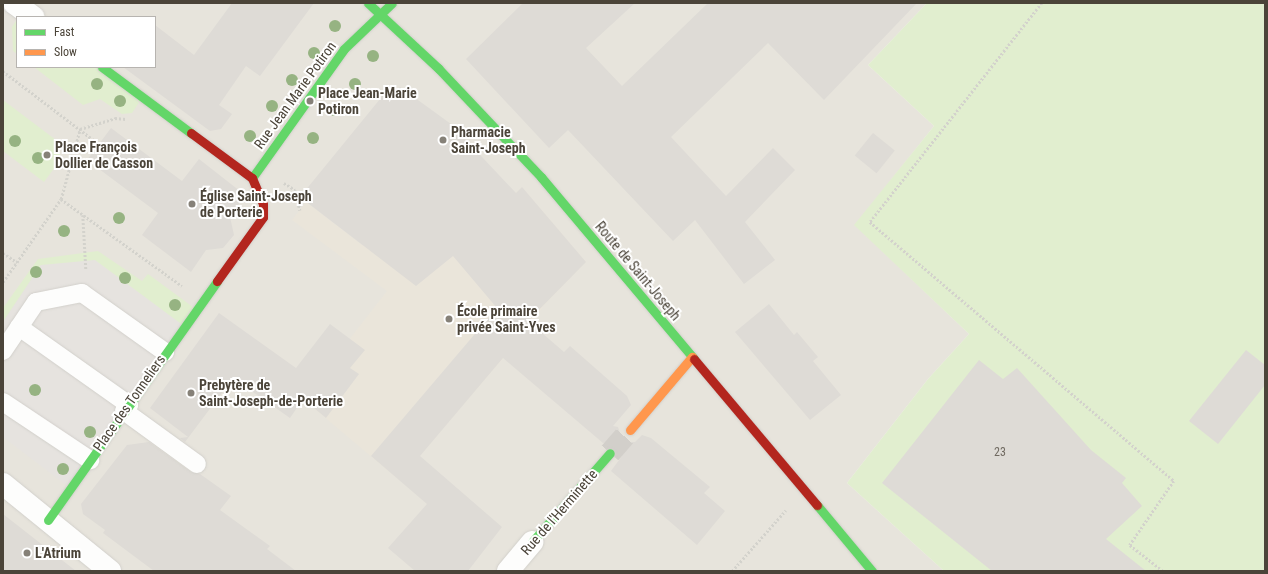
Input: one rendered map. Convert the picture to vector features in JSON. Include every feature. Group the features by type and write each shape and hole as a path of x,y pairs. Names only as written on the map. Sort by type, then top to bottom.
{"street":[{"path":"14,3 32,16"},
{"name":"Route de Saint-Joseph","path":"368,3 438,68 541,176 803,492 872,571"},
{"name":"Rue Jean Marie Potiron","path":"252,178 344,49 392,3"},
{"path":"103,68 252,178"},
{"name":"Place des Tonneliers","path":"48,520 165,352 213,289 263,217 263,204 252,178"},
{"path":"630,430 692,357"},
{"name":"Rue de l'Herminette","path":"508,571 610,453"},
{"path":"3,484 48,520 104,569"}],"lane":[{"path":"3,351 36,302 82,293 165,352"},
{"path":"19,328 126,408 197,464"},
{"path":"3,402 90,460"}],"path":[{"path":"1042,3 870,222 1174,481 1130,545 1163,571"},
{"path":"3,71 95,141"},
{"path":"80,129 115,118 138,120 152,104"},
{"path":"3,282 62,199 80,129"},
{"path":"62,199 204,301"},
{"path":"82,293 87,260 83,215"},
{"path":"3,253 17,262"},
{"path":"732,571 803,492"}],"shaded area":[{"path":"3,3 927,3 868,65 934,126 855,225 969,334 928,379 847,483 944,571 3,571"},
{"name":"École primaire privée Saint-Yves","path":"522,187 586,262 544,305 525,333 399,480 303,399 387,291 292,220 306,202 362,245 516,193"},
{"path":"95,260 184,326 70,488 3,437 3,322 41,265"}],"green space":[{"path":"927,3 1265,3 1265,571 944,571 847,483 928,379 969,334 854,225 934,126 868,65"},
{"path":"16,21 16,53 13,51 12,27"},
{"path":"35,68 96,68 140,101 132,113 122,114 100,99 83,105"},
{"path":"3,100 56,140 61,159 44,182 3,151"},
{"path":"98,251 142,281 148,274 197,310 184,326 41,265 3,322 3,308 38,259"}],"building":[{"path":"232,3 314,3 260,76 246,66 219,105 232,114 221,129 210,131 124,68 156,68 156,26 194,55"},
{"path":"523,3 635,3 586,48 622,86 708,3 917,3 824,100 768,43 671,137 726,196 773,148 795,170 745,222 775,260 744,284 695,220 673,241 568,130 549,148 466,59"},
{"path":"400,87 451,124 516,193 522,187 586,262 528,321 564,352 570,346 627,396 631,405 613,426 618,427 622,439 628,442 635,442 642,435 651,438 710,487 704,493 725,511 697,545 611,471 622,456 618,444 612,441 603,443 503,358 420,456 502,527 468,571 415,571 388,548 427,504 371,456 497,308 453,256 416,286 300,197 389,88 395,92"},
{"name":"Église Saint-Joseph de Porterie","path":"111,128 182,181 199,159 245,195 230,217 234,235 223,248 206,250 191,272 142,235 158,213 87,160"},
{"path":"873,133 895,151 877,173 855,156"},
{"path":"769,304 794,335 797,332 818,357 813,361 841,395 810,420 735,332"},
{"path":"219,313 296,368 330,324 365,350 350,368 359,374 326,418 303,399 290,418 233,378 185,442 180,438 188,437 150,408"},
{"path":"1246,350 1265,365 1265,385 1218,444 1189,421"},
{"path":"979,360 1003,379 1017,368 1091,450 1126,478 1122,483 1142,506 1106,539 1146,571 992,571 882,483"},
{"path":"149,442 191,472 200,474 231,496 220,510 270,546 267,549 296,571 154,571 103,533 105,530 83,514 81,504 127,445"},
{"path":"3,514 49,550 76,571 3,571"}],"tunnel":[{"path":"610,453 630,430"}],"traffic: fast":[{"path":"368,3 438,68 541,177 694,359"},
{"path":"252,178 344,49 392,3"},
{"path":"103,68 191,133"},
{"path":"48,520 217,281"},
{"path":"532,542 610,453"},
{"path":"817,505 872,571"}],"traffic: slow":[{"path":"630,430 692,357"}],"traffic: jam":[{"path":"191,133 252,178 263,204 263,217 217,281"},
{"path":"694,359 817,505"}],"place":[{"name":"Place Jean-Marie Potiron","path":"310,101"},
{"name":"Pharmacie Saint-Joseph","path":"443,140"},
{"name":"Place François Dollier de Casson","path":"47,155"},
{"name":"Église Saint-Joseph de Porterie","path":"192,204"},
{"name":"École primaire privée Saint-Yves","path":"449,319"},
{"name":"Prebytère de Saint-Joseph-de-Porterie","path":"191,393"},
{"name":"L'Atrium","path":"27,553"}]}
